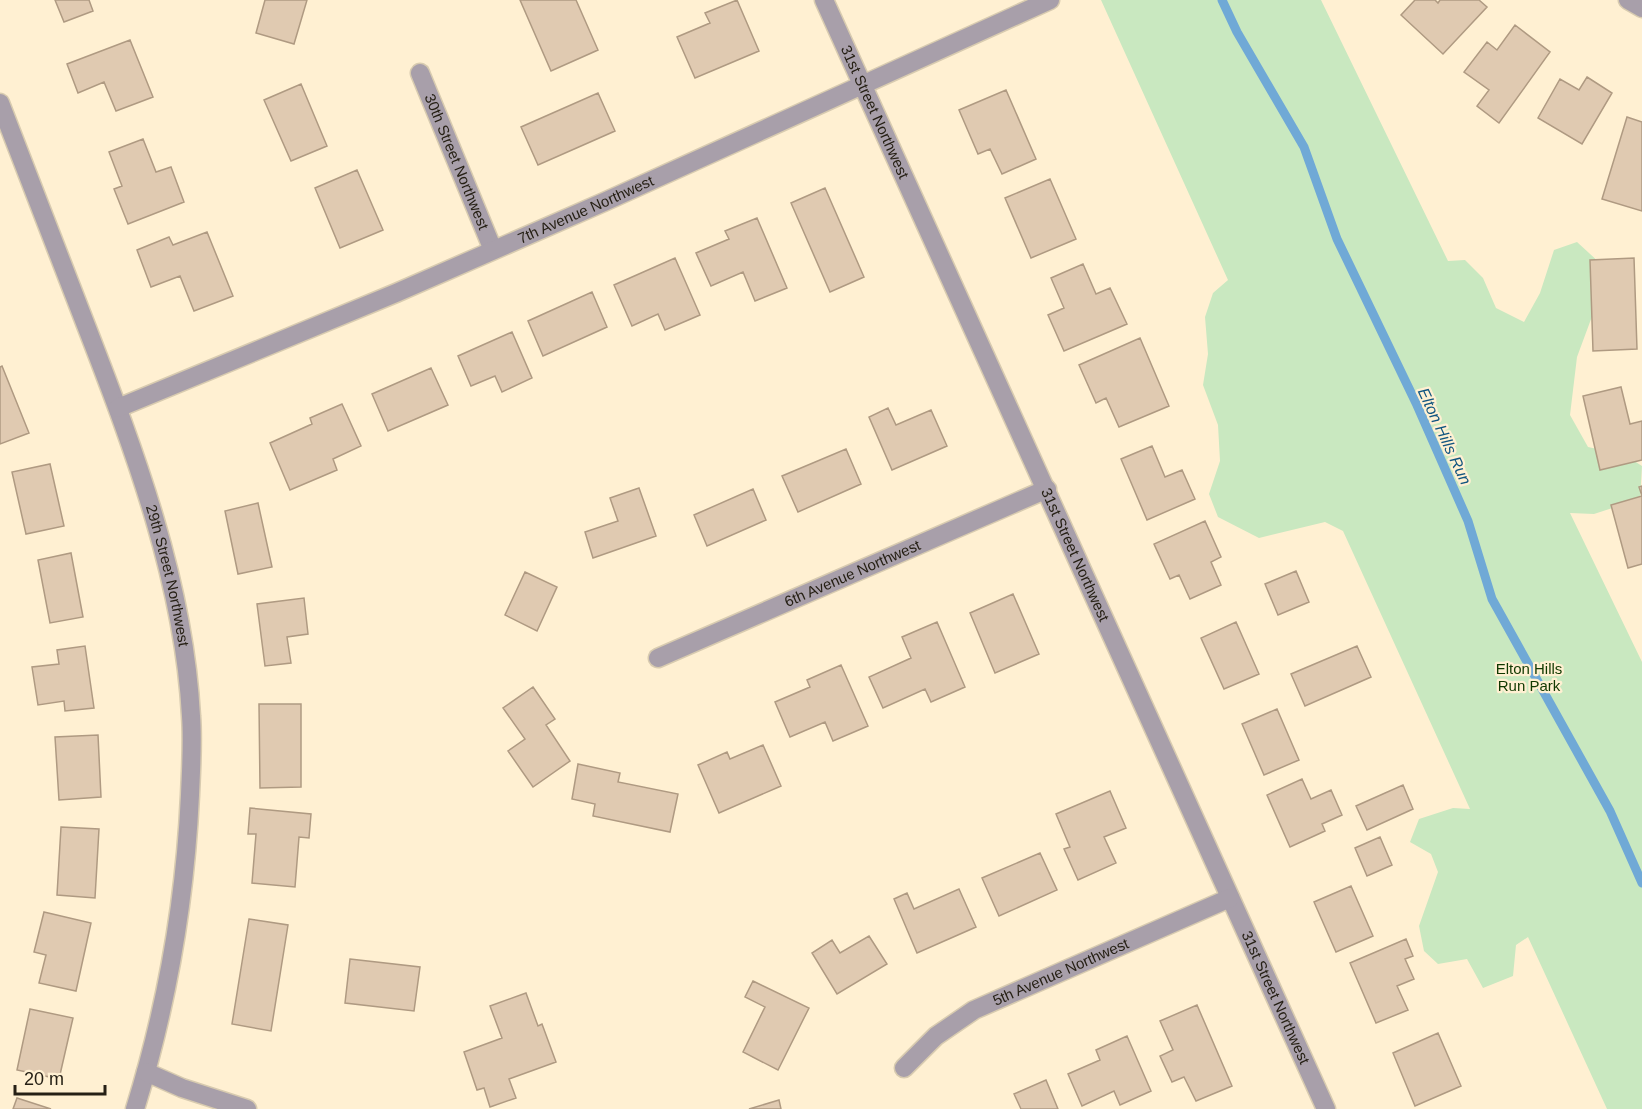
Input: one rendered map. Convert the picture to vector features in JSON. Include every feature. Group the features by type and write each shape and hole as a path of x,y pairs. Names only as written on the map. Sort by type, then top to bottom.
{"street":[{"name":"31st Street Northwest","path":"824,0 1326,1109"},
{"name":"7th Avenue Northwest","path":"118,408 493,250 1050,0"},
{"path":"1628,0 1642,8"},
{"name":"30th Street Northwest","path":"420,73 493,250"},
{"name":"29th Street Northwest","path":"0,102 118,408 169,574 182,642 191,717 187,851 179,925 168,988 135,1109"},
{"name":"6th Avenue Northwest","path":"658,658 1047,489"},
{"name":"5th Avenue Northwest","path":"904,1068 936,1036 974,1011 1230,898"},
{"path":"146,1072 182,1088 248,1109"}],"green space":[{"name":"Elton Hills Run Park","path":"1101,0 1321,0 1448,261 1465,260 1483,278 1496,308 1524,322 1540,293 1554,250 1577,242 1601,264 1597,303 1577,357 1570,415 1588,447 1625,455 1642,466 1640,499 1594,514 1570,513 1642,662 1642,1109 1607,1109 1528,937 1516,945 1513,976 1483,988 1467,959 1438,964 1424,951 1419,926 1438,872 1431,854 1410,842 1419,819 1453,808 1470,809 1343,531 1325,522 1259,538 1218,517 1209,494 1220,461 1218,425 1203,385 1208,354 1205,317 1213,293 1228,280"}],"building":[{"path":"55,0 89,0 93,11 64,22"},
{"path":"265,0 307,0 294,44 256,33"},
{"path":"520,0 576,0 598,50 551,71"},
{"path":"737,0 759,51 695,78 677,37 710,23 705,13"},
{"path":"1415,0 1435,0 1438,3 1440,0 1479,0 1487,7 1443,54 1401,15"},
{"path":"1515,25 1550,52 1499,123 1477,106 1489,90 1464,72 1487,42 1497,50"},
{"path":"130,40 153,97 116,111 104,82 78,93 67,64"},
{"path":"1587,77 1612,93 1582,144 1538,118 1560,79 1579,90"},
{"path":"301,84 327,146 291,161 264,100"},
{"path":"1006,90 1036,159 1002,174 990,149 978,154 959,110"},
{"path":"598,93 615,131 538,165 521,127"},
{"path":"1627,117 1642,122 1642,211 1602,199"},
{"path":"143,139 156,172 171,167 184,202 128,224 114,189 122,186 109,152"},
{"path":"357,170 383,230 340,248 315,188"},
{"path":"1050,179 1076,239 1031,258 1005,198"},
{"path":"825,188 864,277 830,292 791,203"},
{"path":"757,218 787,288 755,301 743,272 711,286 696,253 729,239 725,231"},
{"path":"207,232 233,296 194,311 180,276 151,287 137,250 169,237 173,245"},
{"path":"675,258 700,315 665,330 658,314 632,326 614,285"},
{"path":"1634,258 1637,349 1593,351 1590,260"},
{"path":"1083,264 1096,294 1110,288 1127,324 1064,351 1048,315 1064,308 1051,278"},
{"path":"592,292 607,327 543,356 528,321"},
{"path":"512,332 532,378 502,392 495,376 471,386 458,356"},
{"path":"1140,338 1169,406 1119,427 1106,398 1096,403 1079,365"},
{"path":"2,366 29,433 0,444 0,367"},
{"path":"431,368 448,405 388,431 372,394"},
{"path":"1621,387 1630,424 1642,421 1642,460 1600,470 1583,396"},
{"path":"342,404 361,446 333,459 337,470 290,490 270,443 312,424 310,418"},
{"path":"888,408 896,425 931,410 947,446 892,470 869,417"},
{"path":"1152,446 1165,477 1182,470 1195,499 1147,520 1121,459"},
{"path":"846,449 861,484 798,512 782,476"},
{"path":"50,464 64,526 26,534 12,472"},
{"path":"639,488 656,536 593,558 585,532 618,521 610,498"},
{"path":"753,489 766,520 707,546 694,515"},
{"path":"1642,496 1642,564 1628,568 1611,505"},
{"path":"258,503 272,567 238,574 225,511"},
{"path":"1205,521 1221,557 1211,562 1221,585 1190,599 1179,575 1170,579 1154,544"},
{"path":"71,553 83,617 50,623 38,560"},
{"path":"1296,571 1309,602 1278,615 1265,584"},
{"path":"525,572 557,587 537,631 505,615"},
{"path":"1013,594 1039,654 995,673 970,613"},
{"path":"304,598 308,634 287,637 291,663 265,666 257,604"},
{"path":"937,622 965,687 931,702 925,689 883,708 869,677 911,658 902,637"},
{"path":"1236,622 1259,674 1224,689 1201,638"},
{"path":"85,646 94,708 65,711 64,701 38,705 32,667 59,664 57,650"},
{"path":"1357,646 1371,677 1305,706 1291,674"},
{"path":"841,665 868,726 833,741 825,722 790,737 775,702 810,687 807,680"},
{"path":"533,687 555,719 546,725 570,761 533,787 508,751 525,739 503,708"},
{"path":"259,704 301,704 301,787 260,788"},
{"path":"1277,709 1299,760 1264,775 1242,724"},
{"path":"98,735 101,797 59,800 55,737"},
{"path":"763,745 781,786 719,813 698,765 727,752 730,759"},
{"path":"578,764 620,773 618,782 678,794 670,832 593,816 595,804 572,799"},
{"path":"1302,779 1311,799 1331,790 1342,815 1322,824 1325,831 1290,847 1267,795"},
{"path":"1403,785 1413,809 1367,830 1356,806"},
{"path":"1110,791 1126,828 1104,837 1116,863 1078,880 1064,849 1070,847 1056,814"},
{"path":"250,808 311,814 309,838 299,837 295,887 252,883 256,834 248,834"},
{"path":"61,827 99,829 95,898 57,895"},
{"path":"1380,837 1392,865 1367,876 1355,848"},
{"path":"1040,853 1057,890 999,916 982,878"},
{"path":"1351,886 1373,936 1336,952 1314,902"},
{"path":"959,889 976,927 917,953 894,899 907,893 914,909"},
{"path":"44,912 91,923 76,991 39,983 46,955 34,952"},
{"path":"249,919 288,925 271,1031 232,1024"},
{"path":"869,936 887,964 837,994 812,953 832,940 840,953"},
{"path":"1406,939 1413,956 1405,959 1414,979 1397,986 1408,1010 1376,1023 1350,963"},
{"path":"350,959 420,967 414,1011 345,1003"},
{"path":"753,981 809,1008 778,1070 743,1052 765,1007 745,997"},
{"path":"526,993 538,1026 542,1024 556,1062 509,1079 516,1098 490,1107 484,1088 477,1090 464,1052 502,1038 490,1006"},
{"path":"1197,1005 1232,1086 1196,1101 1184,1077 1172,1082 1160,1056 1173,1050 1160,1021"},
{"path":"30,1009 73,1018 59,1079 17,1070"},
{"path":"1438,1033 1461,1086 1415,1106 1393,1053"},
{"path":"1127,1036 1151,1091 1120,1105 1114,1091 1082,1106 1068,1074 1100,1060 1096,1050"},
{"path":"1046,1080 1058,1109 1021,1109 1014,1094"},
{"path":"17,1098 51,1109 13,1109"},
{"path":"779,1100 781,1109 749,1109"}],"waterway":[{"name":"Elton Hills Run","path":"1222,0 1237,32 1304,147 1337,239 1416,403 1468,521 1492,599 1610,811 1642,883"}]}
